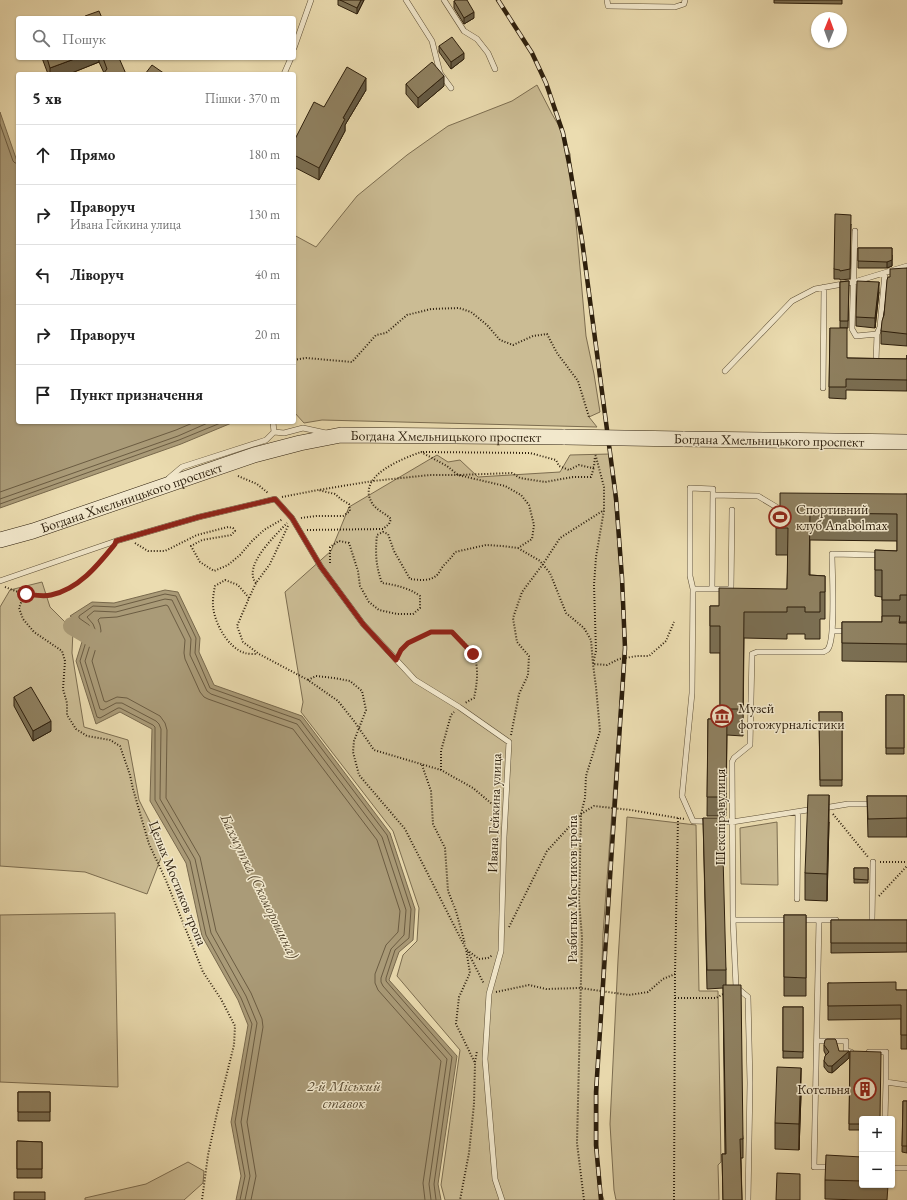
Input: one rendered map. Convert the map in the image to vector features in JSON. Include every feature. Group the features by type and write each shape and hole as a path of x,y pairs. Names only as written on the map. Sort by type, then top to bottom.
{"main road":[{"name":"Богдана Хмельницького проспект","path":"0,540 33,531 243,458 276,448 341,436 565,437 907,442"}],"lane":[{"path":"296,42 311,0"},
{"path":"406,0 432,41 440,74 451,88"},
{"path":"444,0 464,31 477,39 488,53 495,69"},
{"path":"608,0 608,6 674,7 684,4 685,0"},
{"path":"285,72 290,60"},
{"path":"855,231 852,328 856,336 877,334"},
{"path":"725,371 792,301 815,289 854,282 907,266"},
{"path":"876,361 877,334 880,327 885,273"},
{"path":"823,388 824,287"},
{"path":"868,361 884,361"},
{"path":"273,424 274,432"},
{"path":"274,432 284,433 303,428 341,436"},
{"path":"159,487 182,467 266,440 274,432"},
{"path":"712,589 713,489 690,488 690,576 693,589 692,693 682,796 693,821 732,822 848,804 878,804"},
{"path":"713,495 758,496 778,508 793,508"},
{"path":"0,581 128,537 199,517 275,499"},
{"name":"Ивана Гейкина улица","path":"275,499 292,518 321,567 363,624 415,680 459,707 509,742 500,951 489,994 485,1059 495,1179 502,1200"},
{"path":"693,589 731,589 732,510"},
{"name":"Шекспіра вулиця","path":"736,987 733,920 732,762 734,758 750,745 752,654 757,652 823,652 829,648 832,631 832,554 878,555"},
{"path":"832,631 855,631"},
{"path":"797,899 798,812"},
{"path":"872,920 873,862"},
{"path":"733,920 842,920"},
{"path":"819,920 814,1167 838,1167"},
{"path":"864,920 879,920"},
{"path":"736,987 748,996 750,1083 748,1200"},
{"path":"817,1040 846,1041 846,1052 854,1052"},
{"path":"862,1052 886,1052 885,1116"},
{"path":"886,1082 907,1084"},
{"path":"895,1168 907,1168"}],"path":[{"path":"296,360 306,358 352,362 376,335 386,333 407,315 430,308 459,308 471,312 487,324 500,340 513,345 533,336 547,334 557,352 578,381 589,417"},
{"path":"421,452 447,466 458,475 505,486 521,495 529,505 534,525 532,538 518,548"},
{"path":"292,518 305,529 383,529 389,524 391,519 386,513 378,510 372,504 368,493 369,487 375,476 397,461 421,452 530,453 556,460 559,466 569,470 579,465 592,468 594,467"},
{"path":"238,476 257,484 275,499 372,481 430,475 512,473 520,478 545,482 573,477 591,477 594,467 595,453 604,487 604,510 560,538 522,592 513,618 517,642 529,656 528,675 519,694 509,742"},
{"path":"128,537 148,551 165,551 197,535 228,527 233,528 235,531 231,535 202,540 191,546 200,562 214,571 228,565 264,530 281,519 316,516 343,516 350,511 350,504 335,494 318,490"},
{"name":"Разбитых Мостиков тропа","path":"584,1200 577,1143 582,937 579,901 581,814 585,798 586,776 600,730 593,664 596,651 594,585 596,557 604,510"},
{"path":"292,518 270,564 256,583 237,626 243,642 258,654 308,680 338,701 374,750 441,770 473,788 492,803 505,816"},
{"path":"256,583 254,581 253,573 258,558 270,541 292,518"},
{"path":"330,578 330,547 339,541 349,543 358,571 360,586 369,602 379,610 397,614 413,614 420,608 420,596 401,586 382,583 377,569 376,535 383,532 388,534 394,551 410,579 420,580 430,579 437,575 456,552 486,544 518,548 540,561 550,573 566,613 584,628 591,640 593,664 607,665 619,659 649,656 666,641 674,622"},
{"path":"0,586 26,594 50,595 68,590 89,574 116,541"},
{"path":"249,598 238,585 225,580 215,586 213,602 217,620 224,637 236,649 245,653 258,654"},
{"name":"Целых Мостиков тропа","path":"26,594 19,608 23,619 34,632 62,651 65,662 63,689 67,703 67,715 76,729 87,736 110,740 120,746 130,775 149,844 165,878 203,972 221,999 235,1026 234,1045 216,1113 208,1154 202,1200"},
{"path":"396,660 401,650 408,643 431,632 452,632 473,654 477,685 474,698 459,707 451,715 441,751 441,770"},
{"path":"308,680 316,676 350,681 362,691 366,710 358,728 354,741 353,752 359,775 405,829 489,994 529,985 546,989 580,988 629,995 648,992 663,979 675,974"},
{"path":"422,765 431,791 433,824 445,848 448,891 456,911 466,949 470,973 459,997 456,1024 475,1063 474,1104 469,1153 460,1200"},
{"path":"507,931 547,851 581,814 594,806 631,810 693,821"},
{"path":"828,807 873,862 907,862"},
{"path":"674,1200 675,974 678,818"},
{"path":"872,903 907,866"},
{"path":"466,949 478,959 488,958 500,951"},
{"path":"675,998 716,998 736,987"}],"shaded area":[{"path":"537,85 563,133 570,154 586,336 600,412 589,417 597,427 322,420 304,423 296,414 296,236 316,247 357,196 407,155 448,126 512,101"},
{"path":"610,454 619,548 624,647 603,934 598,1083 598,1182 604,1200 445,1200 441,1185 460,1050 397,976 403,955 417,941 419,908 393,831 301,712 303,702 285,592 331,551 349,507 437,455 448,462 460,460 478,477 560,472 570,455"},
{"path":"42,582 50,607 73,630 72,653 84,727 128,740 139,800 164,850 147,894 85,872 0,866 0,607 10,590"},
{"path":"627,817 696,825 699,991 718,991 721,1162 718,1165 719,1200 616,1200 614,1190 610,1124"},
{"path":"777,822 778,885 741,884 740,828"},
{"path":"115,913 118,1087 0,1082 0,915"},
{"path":"188,1162 204,1171 203,1183 184,1200 85,1200 85,1198 146,1184"}],"water":[{"path":"0,112 16,158 16,424 229,424 181,444 0,508"},
{"name":"2-й Міський ставок","path":"165,590 178,592 200,638 199,652 214,685 302,716 390,833 415,909 413,940 399,952 389,980 457,1056 438,1184 441,1200 236,1200 241,1176 231,1122 248,1025 238,1000 202,936 186,863 150,801 152,729 120,712 96,724 76,661 86,629 70,616 92,602 114,603"}],"building":[{"path":"340,0 361,0 357,8"},
{"path":"467,0 474,12 464,18 454,1"},
{"path":"99,11 101,16 85,16"},
{"path":"452,37 464,53 451,62 439,46"},
{"path":"48,60 72,60 50,68"},
{"path":"104,60 120,60 125,72 105,72 107,69"},
{"path":"432,62 444,76 418,98 406,84"},
{"path":"152,65 162,72 147,72"},
{"path":"347,67 366,78 343,118 345,119 319,168 296,156 296,137 314,102 324,107"},
{"path":"835,214 851,215 850,269 840,271 834,269"},
{"path":"858,248 892,248 892,260 887,262 858,261"},
{"path":"907,268 907,334 881,331 887,280 888,277 890,277 890,269"},
{"path":"849,281 848,321 840,321 840,282"},
{"path":"857,281 879,282 875,318 856,317"},
{"path":"830,328 847,328 847,358 907,359 907,380 846,379 846,387 829,387"},
{"path":"780,493 907,494 907,595 900,595 900,600 882,600 882,570 875,570 875,550 897,551 897,514 810,513 809,575 825,576 825,592 820,592 820,612 805,612 805,607 787,607 787,612 744,612 743,709 720,709 720,626 710,626 710,606 719,606 719,588 787,589 788,528 776,528 776,510 780,510"},
{"path":"882,616 900,616 899,623 907,623 907,644 842,643 842,622 882,622"},
{"path":"31,687 51,721 33,731 14,697"},
{"path":"886,695 904,695 904,748 886,748"},
{"path":"819,712 842,712 842,780 820,780"},
{"path":"708,719 727,719 726,797 707,797"},
{"path":"808,795 829,795 827,874 805,873"},
{"path":"867,796 907,796 907,818 868,819"},
{"path":"703,818 722,818 726,970 707,970"},
{"path":"854,868 868,868 868,880 854,879"},
{"path":"784,915 806,915 806,978 784,977"},
{"path":"831,920 907,920 907,943 831,943"},
{"path":"896,982 896,990 907,990 907,1035 901,1035 901,1005 828,1006 828,983"},
{"path":"723,985 741,985 743,1139 740,1139 742,1200 723,1200 722,1154 726,1154"},
{"path":"783,1007 803,1007 803,1052 783,1051"},
{"path":"825,1040 836,1040 839,1051 849,1051 832,1066 828,1066 824,1061 825,1056 829,1052 824,1045"},
{"name":"Котельня","path":"850,1051 881,1052 880,1116 859,1116 859,1124 849,1124"},
{"path":"777,1067 801,1068 799,1124 775,1123"},
{"path":"18,1092 50,1092 50,1112 18,1112"},
{"path":"903,1101 907,1101 907,1146 902,1146"},
{"path":"17,1141 42,1142 42,1169 17,1169"},
{"path":"826,1155 859,1157 859,1181 825,1180"},
{"path":"777,1173 800,1174 800,1200 776,1200"},
{"path":"14,1192 45,1192 45,1200 14,1200"}],"waterway":[{"name":"Бахмутка (Скоморошина)","path":"72,626 106,646"}],"railway":[{"path":"498,0 532,53 546,83 563,133 582,240 616,498 625,648 596,1092 596,1145 601,1200"}],"place":[{"name":"Спортивний клуб Anabolmax","path":"780,517"},
{"name":"Музей фотожурналістики","path":"722,716"},
{"name":"Котельня","path":"865,1089"}],"route":[{"path":"26,594 50,595 68,590 89,574 116,541 199,517 275,499 292,518 321,567 363,624 396,660 401,650 408,643 431,632 452,632 473,654"}]}
